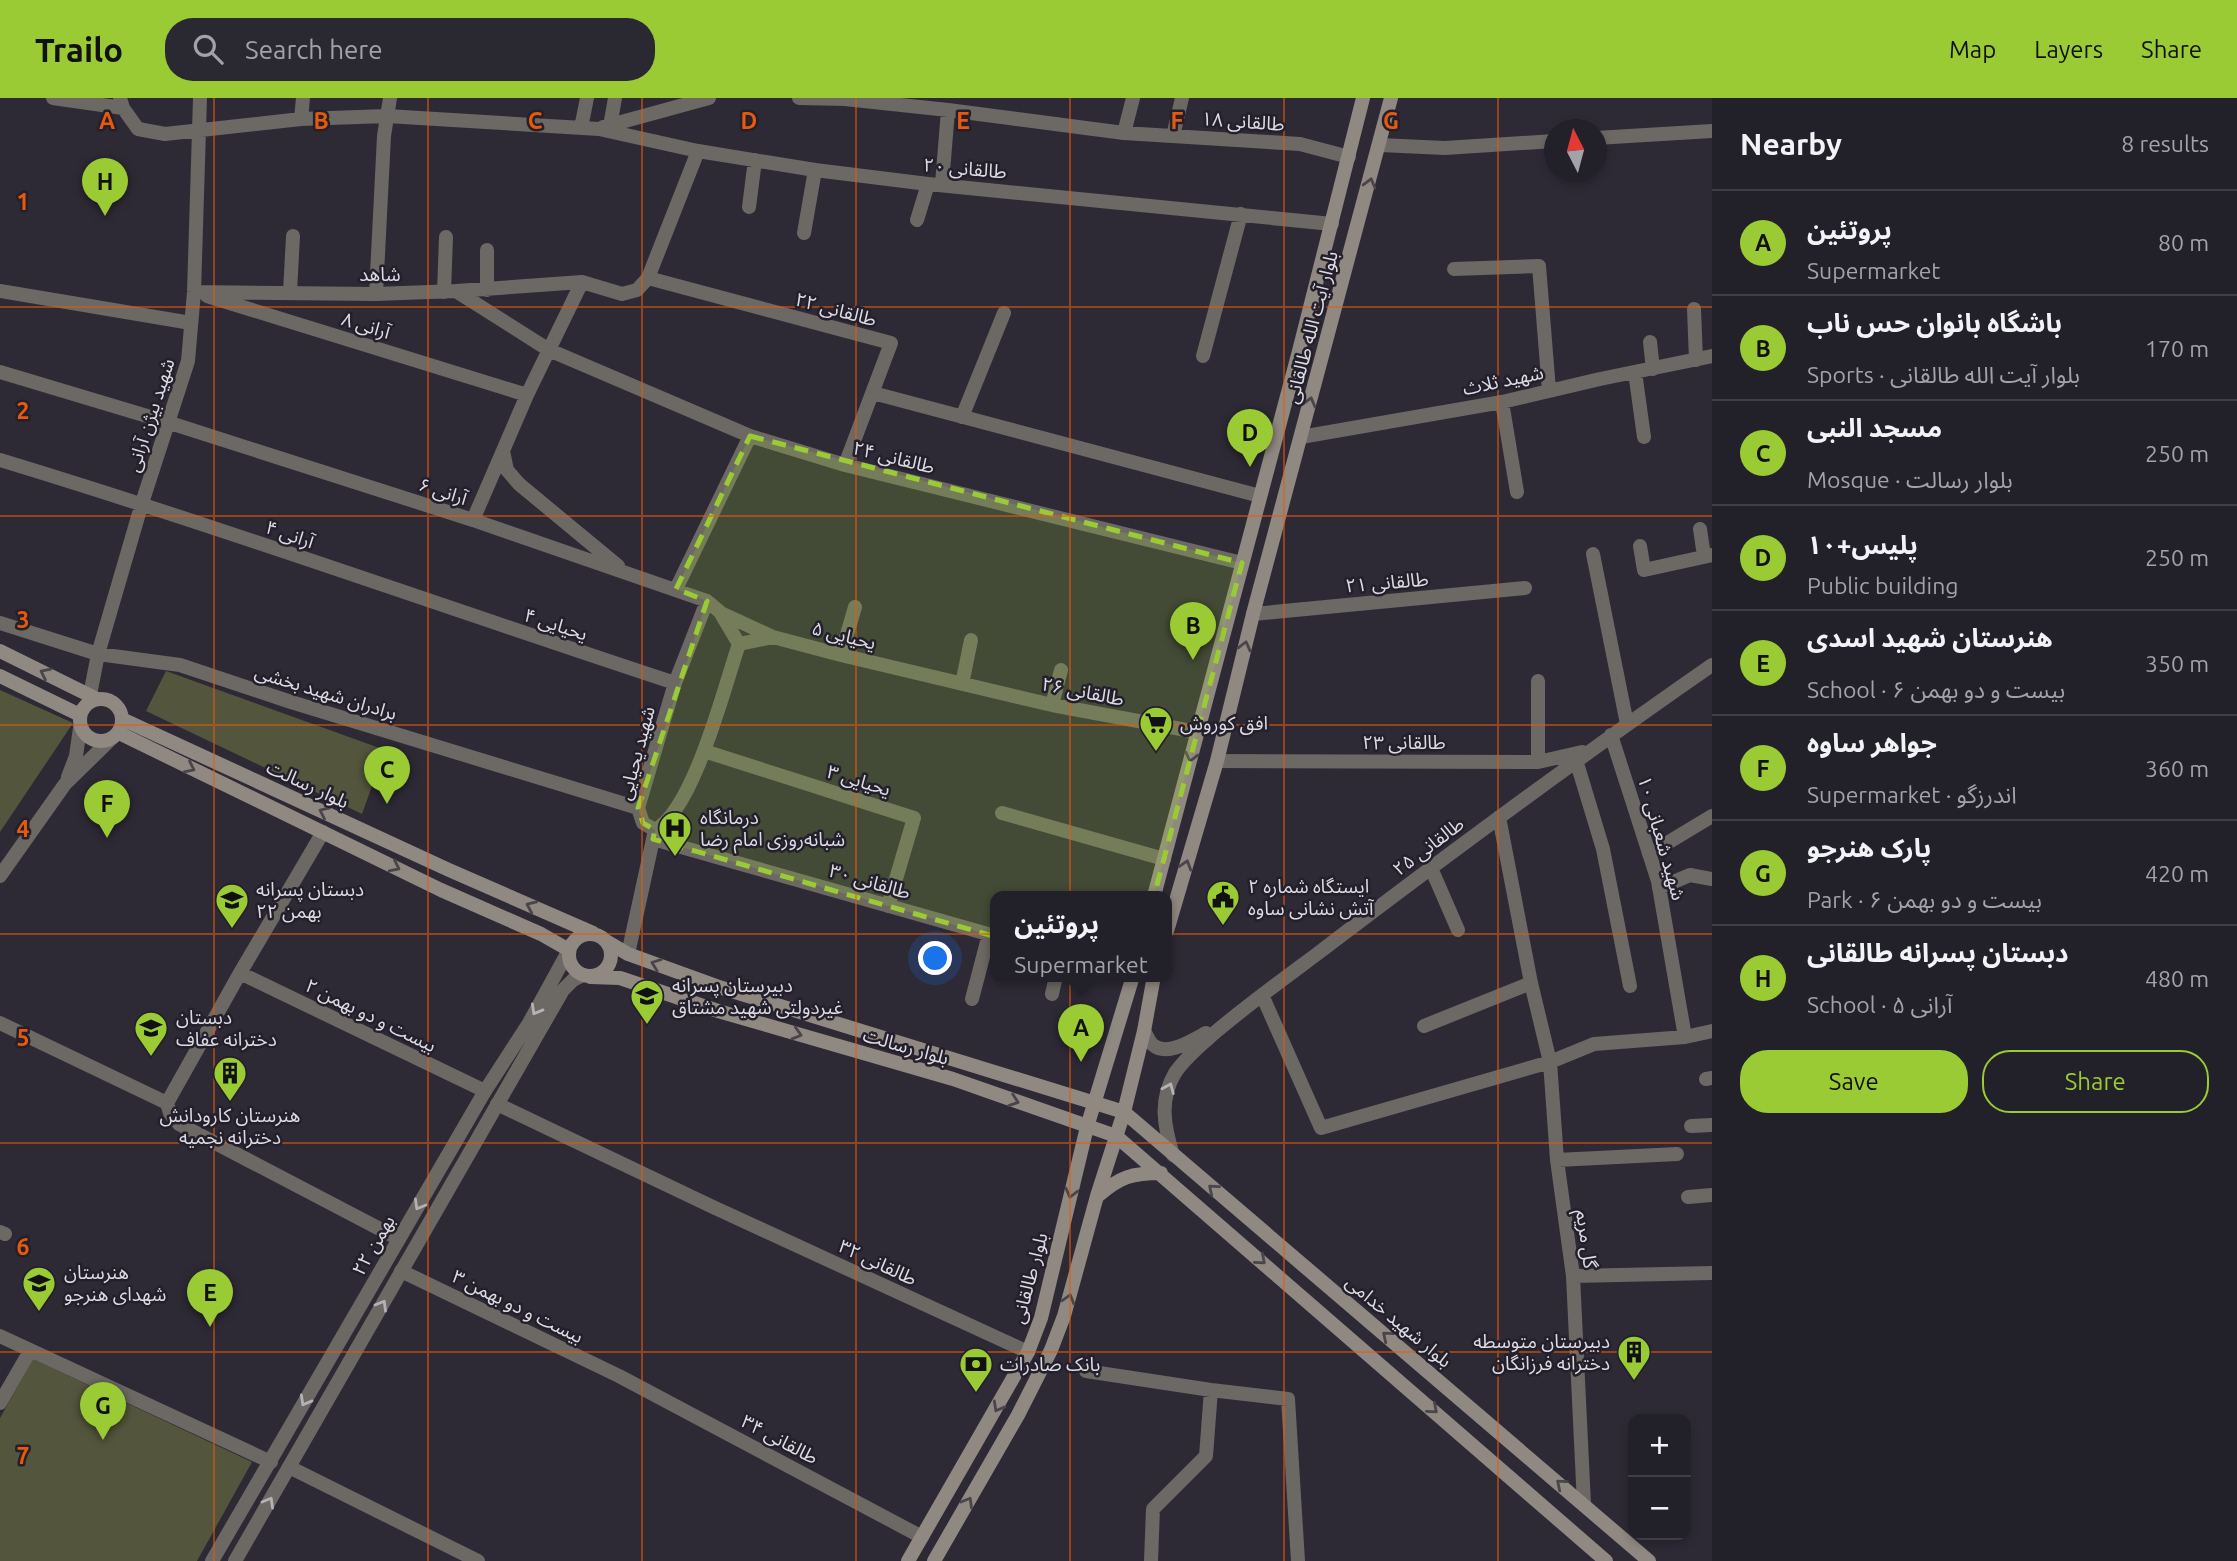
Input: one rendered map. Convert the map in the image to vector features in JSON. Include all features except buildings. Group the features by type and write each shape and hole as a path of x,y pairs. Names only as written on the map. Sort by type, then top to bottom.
{"main road":[{"name":"بلوار آیت الله طالقانی","path":"1155,891 1278,432 1363,98"},
{"name":"بلوار آیت الله طالقانی","path":"1172,909 1217,761 1253,614 1391,98"},
{"path":"1278,432 1301,437"},
{"path":"0,651 94,697 113,703 121,712 120,732 101,742 94,741 83,733 77,718 0,676"},
{"path":"77,718 94,697"},
{"name":"بلوار رسالت","path":"120,732 441,890 541,934 569,950"},
{"name":"بلوار رسالت","path":"120,732 449,870 600,937 628,954 722,988 1124,1112"},
{"path":"581,935 600,937 612,953 608,967 597,975 587,976 573,968 569,950 575,939 581,935"},
{"name":"بلوار رسالت","path":"587,976 620,978 718,1011 953,1079 1116,1136"},
{"path":"1095,1102 1131,982"},
{"path":"934,1561 1018,1415 1051,1350 1064,1316 1097,1196 1124,1112 1153,982"},
{"name":"بلوار طالقانی","path":"908,1561 1028,1352 1041,1318 1095,1102"},
{"name":"بلوار شهید خدامی","path":"1124,1112 1648,1561"},
{"path":"1116,1136 1606,1561"},
{"path":"1097,1196 1115,1181 1137,1173 1161,1173"}],"street":[{"path":"53,98 121,103 138,129 165,134 301,119 387,116 581,128 605,127 709,98"},
{"name":"شهید بیژن آرانی","path":"94,697 98,654 142,503 188,361 194,292 200,98"},
{"path":"301,119 303,98"},
{"path":"376,294 390,98"},
{"path":"581,128 587,98"},
{"path":"605,127 615,98"},
{"name":"طالقانی ۱۸","path":"799,98 902,101 948,110 1124,133 1300,144 1349,157"},
{"path":"1124,133 1133,98"},
{"path":"1173,136 1182,98"},
{"path":"916,220 935,184 948,110"},
{"name":"طالقانی ۲۰","path":"605,127 698,151 815,170 1332,224"},
{"path":"1607,137 1712,131"},
{"path":"1380,145 1445,148 1544,142"},
{"path":"450,292 582,282 622,294 637,290 648,278 698,151"},
{"path":"749,207 755,160"},
{"path":"804,233 815,170"},
{"path":"1203,356 1241,214"},
{"path":"290,292 293,236"},
{"path":"446,237 450,292"},
{"path":"487,250 487,290"},
{"path":"1454,269 1539,266 1549,390"},
{"name":"طالقانی ۲۲","path":"648,278 891,343 873,393"},
{"path":"472,520 527,395 582,282"},
{"path":"0,291 191,323"},
{"name":"شاهد","path":"194,292 450,292"},
{"name":"آرانی ۸","path":"194,292 527,395"},
{"path":"450,292 549,350"},
{"path":"1694,309 1696,360"},
{"path":"962,417 1004,313"},
{"path":"1650,342 1653,369"},
{"name":"طالقانی ۲۴","path":"549,350 750,436 845,465 1242,563"},
{"name":"شهید ثلاث","path":"1301,437 1502,402 1712,356"},
{"name":"آرانی ۶","path":"0,372 167,422 472,520 676,589 707,601 720,612"},
{"path":"1635,372 1644,437"},
{"path":"845,465 873,393 1260,496"},
{"path":"1502,402 1517,492"},
{"path":"676,589 750,436"},
{"path":"503,451 507,470 519,484 624,571"},
{"name":"آرانی ۴","path":"0,460 142,503 425,601"},
{"path":"1640,547 1644,570 1708,556 1700,529"},
{"path":"1593,554 1627,724"},
{"name":"طالقانی ۲۱","path":"1253,614 1525,588"},
{"name":"یحیایی ۴","path":"425,601 675,683"},
{"name":"شهید یحیایی","path":"654,835 643,823 638,808 675,683 707,601"},
{"path":"841,655 855,607"},
{"path":"628,954 654,835 685,794 704,751 739,644 720,612"},
{"name":"یحیایی ۵","path":"720,612 774,637 962,684"},
{"name":"برادران شهید بخشی","path":"0,623 98,654 180,665 291,702 638,808"},
{"path":"739,644 774,637"},
{"path":"962,684 971,640"},
{"name":"طالقانی ۲۵","path":"1224,1025 1589,750 1712,665"},
{"path":"1052,705 1061,670"},
{"path":"1538,681 1538,762"},
{"name":"طالقانی ۲۶","path":"962,684 1052,705 1197,732"},
{"path":"65,784 76,756 77,718"},
{"path":"0,876 65,784 120,732"},
{"name":"شهید شعبانی ۱۰","path":"1611,735 1660,888 1685,1037"},
{"name":"طالقانی ۲۳","path":"1217,761 1538,762 1589,750"},
{"name":"یحیایی ۳","path":"704,751 914,818 888,906"},
{"path":"1576,760 1603,849 1630,986"},
{"path":"1002,813 1164,859"},
{"path":"1649,854 1712,816"},
{"name":"گل مریم","path":"1499,817 1531,983 1550,1062 1557,1160 1573,1276 1584,1504"},
{"path":"323,832 167,1103 170,1113 179,1124 399,1239"},
{"name":"طالقانی ۳۰","path":"654,835 990,934"},
{"path":"1431,868 1458,930"},
{"path":"1660,888 1690,875 1712,880"},
{"path":"972,999 990,941"},
{"name":"۲۲ بهمن","path":"212,1561 485,1091 529,1023 569,950"},
{"name":"بیست و دو بهمن ۲","path":"240,973 485,1091"},
{"name":"۲۲ بهمن","path":"235,1561 563,990 572,980 587,976"},
{"path":"1052,994 1055,982"},
{"path":"1424,1026 1531,983"},
{"path":"1262,995 1321,1128 1550,1062 1594,1044 1685,1037 1712,1031"},
{"path":"0,1023 167,1103"},
{"path":"1144,1031 1152,1045 1161,1049 1176,1048 1224,1025"},
{"path":"1172,1154 1166,1134 1164,1111 1167,1090 1184,1060 1224,1025"},
{"name":"طالقانی ۳۲","path":"497,1104 713,1208 1028,1352"},
{"path":"1691,1126 1712,1125"},
{"path":"1557,1160 1677,1154"},
{"path":"1688,1197 1712,1195"},
{"name":"بیست و دو بهمن ۳","path":"401,1271 619,1376"},
{"path":"1573,1276 1712,1273"},
{"path":"0,1336 271,1462"},
{"path":"0,1403 30,1350"},
{"path":"1086,1371 1288,1399 1298,1561"},
{"name":"طالقانی ۳۴","path":"619,1376 922,1537"},
{"path":"1151,1561 1153,1509 1206,1456 1211,1390"},
{"path":"289,1467 478,1561"}],"highlighted area":[{"path":"750,436 1242,563 1133,976 653,839 655,830 643,823 638,808 707,601 676,589"}],"green space":[{"path":"166,671 385,750 362,814 146,711"},
{"path":"0,690 73,723 0,832"},
{"path":"33,1359 252,1462 197,1561 0,1561 0,1418"}],"place":[{"name":"دبستان پسرانه طالقانی","path":"105,216"},
{"name":"پلیس+۱۰","path":"1250,467"},
{"name":"باشگاه بانوان حس ناب","path":"1193,660"},
{"name":"افق کوروش","path":"1156,753"},
{"name":"مسجد النبی","path":"387,804"},
{"name":"جواهر ساوه","path":"107,838"},
{"name":"درمانگاه شبانه‌روزی امام رضا","path":"675,858"},
{"name":"ایستگاه شماره ۲ آتش نشانی ساوه","path":"1223,927"},
{"name":"دبستان پسرانه ۲۲ بهمن","path":"232,930"},
{"name":"دبیرستان پسرانه غیردولتی شهید مشتاق","path":"647,1026"},
{"name":"دبستان دخترانه عفاف","path":"151,1058"},
{"name":"پروتئین","path":"1081,1062"},
{"name":"هنرستان کارودانش دخترانه نجمیه","path":"230,1103"},
{"name":"هنرستان شهدای هنرجو","path":"39,1313"},
{"name":"هنرستان شهید اسدی","path":"210,1327"},
{"name":"دبیرستان متوسطه دخترانه فرزانگان","path":"1634,1382"},
{"name":"بانک صادرات","path":"976,1394"},
{"name":"پارک هنرجو","path":"103,1440"}]}
